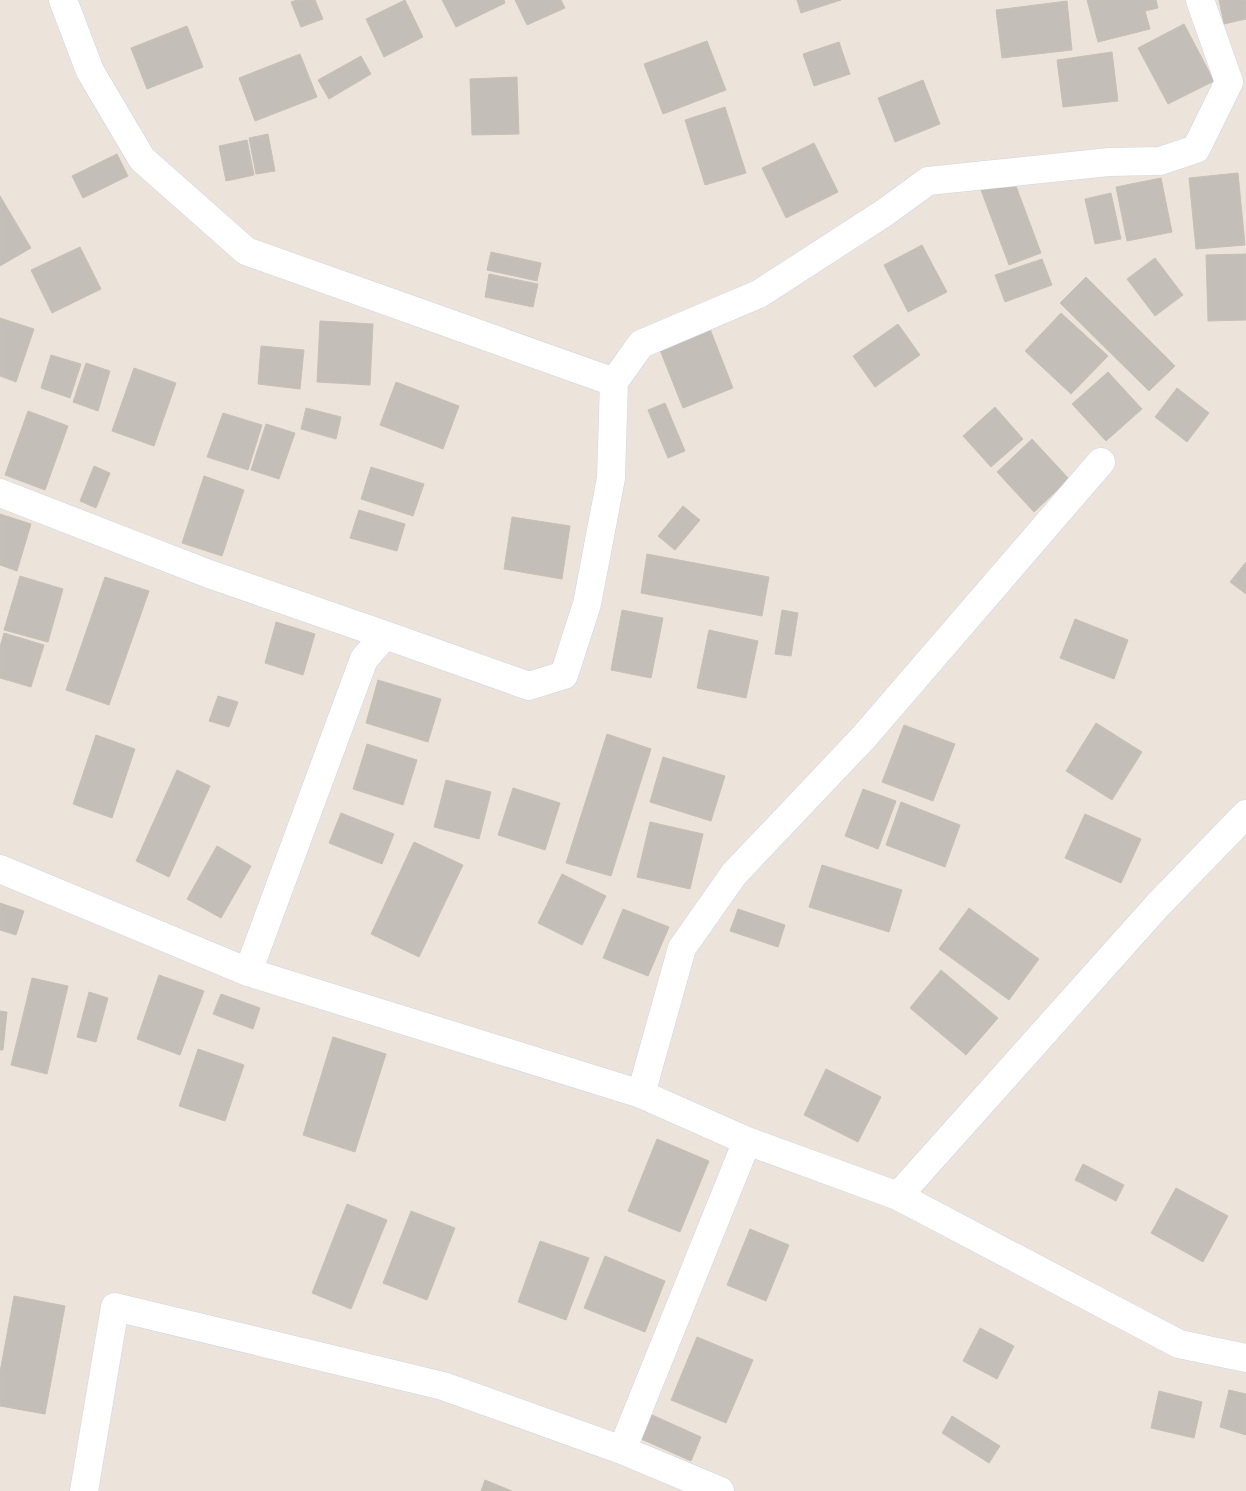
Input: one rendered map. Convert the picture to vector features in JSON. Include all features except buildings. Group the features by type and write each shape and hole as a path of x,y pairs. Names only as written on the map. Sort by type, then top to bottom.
{"street":[{"path":"63,0 90,71 142,159 246,251 614,382"},
{"path":"0,493 209,574 529,686 564,675 588,604 611,478 614,382 641,344 760,294 884,213 928,181 1109,162 1160,161 1196,149 1229,82 1200,0"},
{"path":"641,1094 682,948 734,874 864,737 1101,462"},
{"path":"248,972 364,659 385,635"},
{"path":"898,1196 1157,906 1246,814"},
{"path":"0,869 248,972 641,1094 747,1141 898,1196 1179,1344 1246,1358"},
{"path":"622,1450 747,1141"},
{"path":"84,1491 114,1307 443,1386 622,1450 720,1491"}]}
